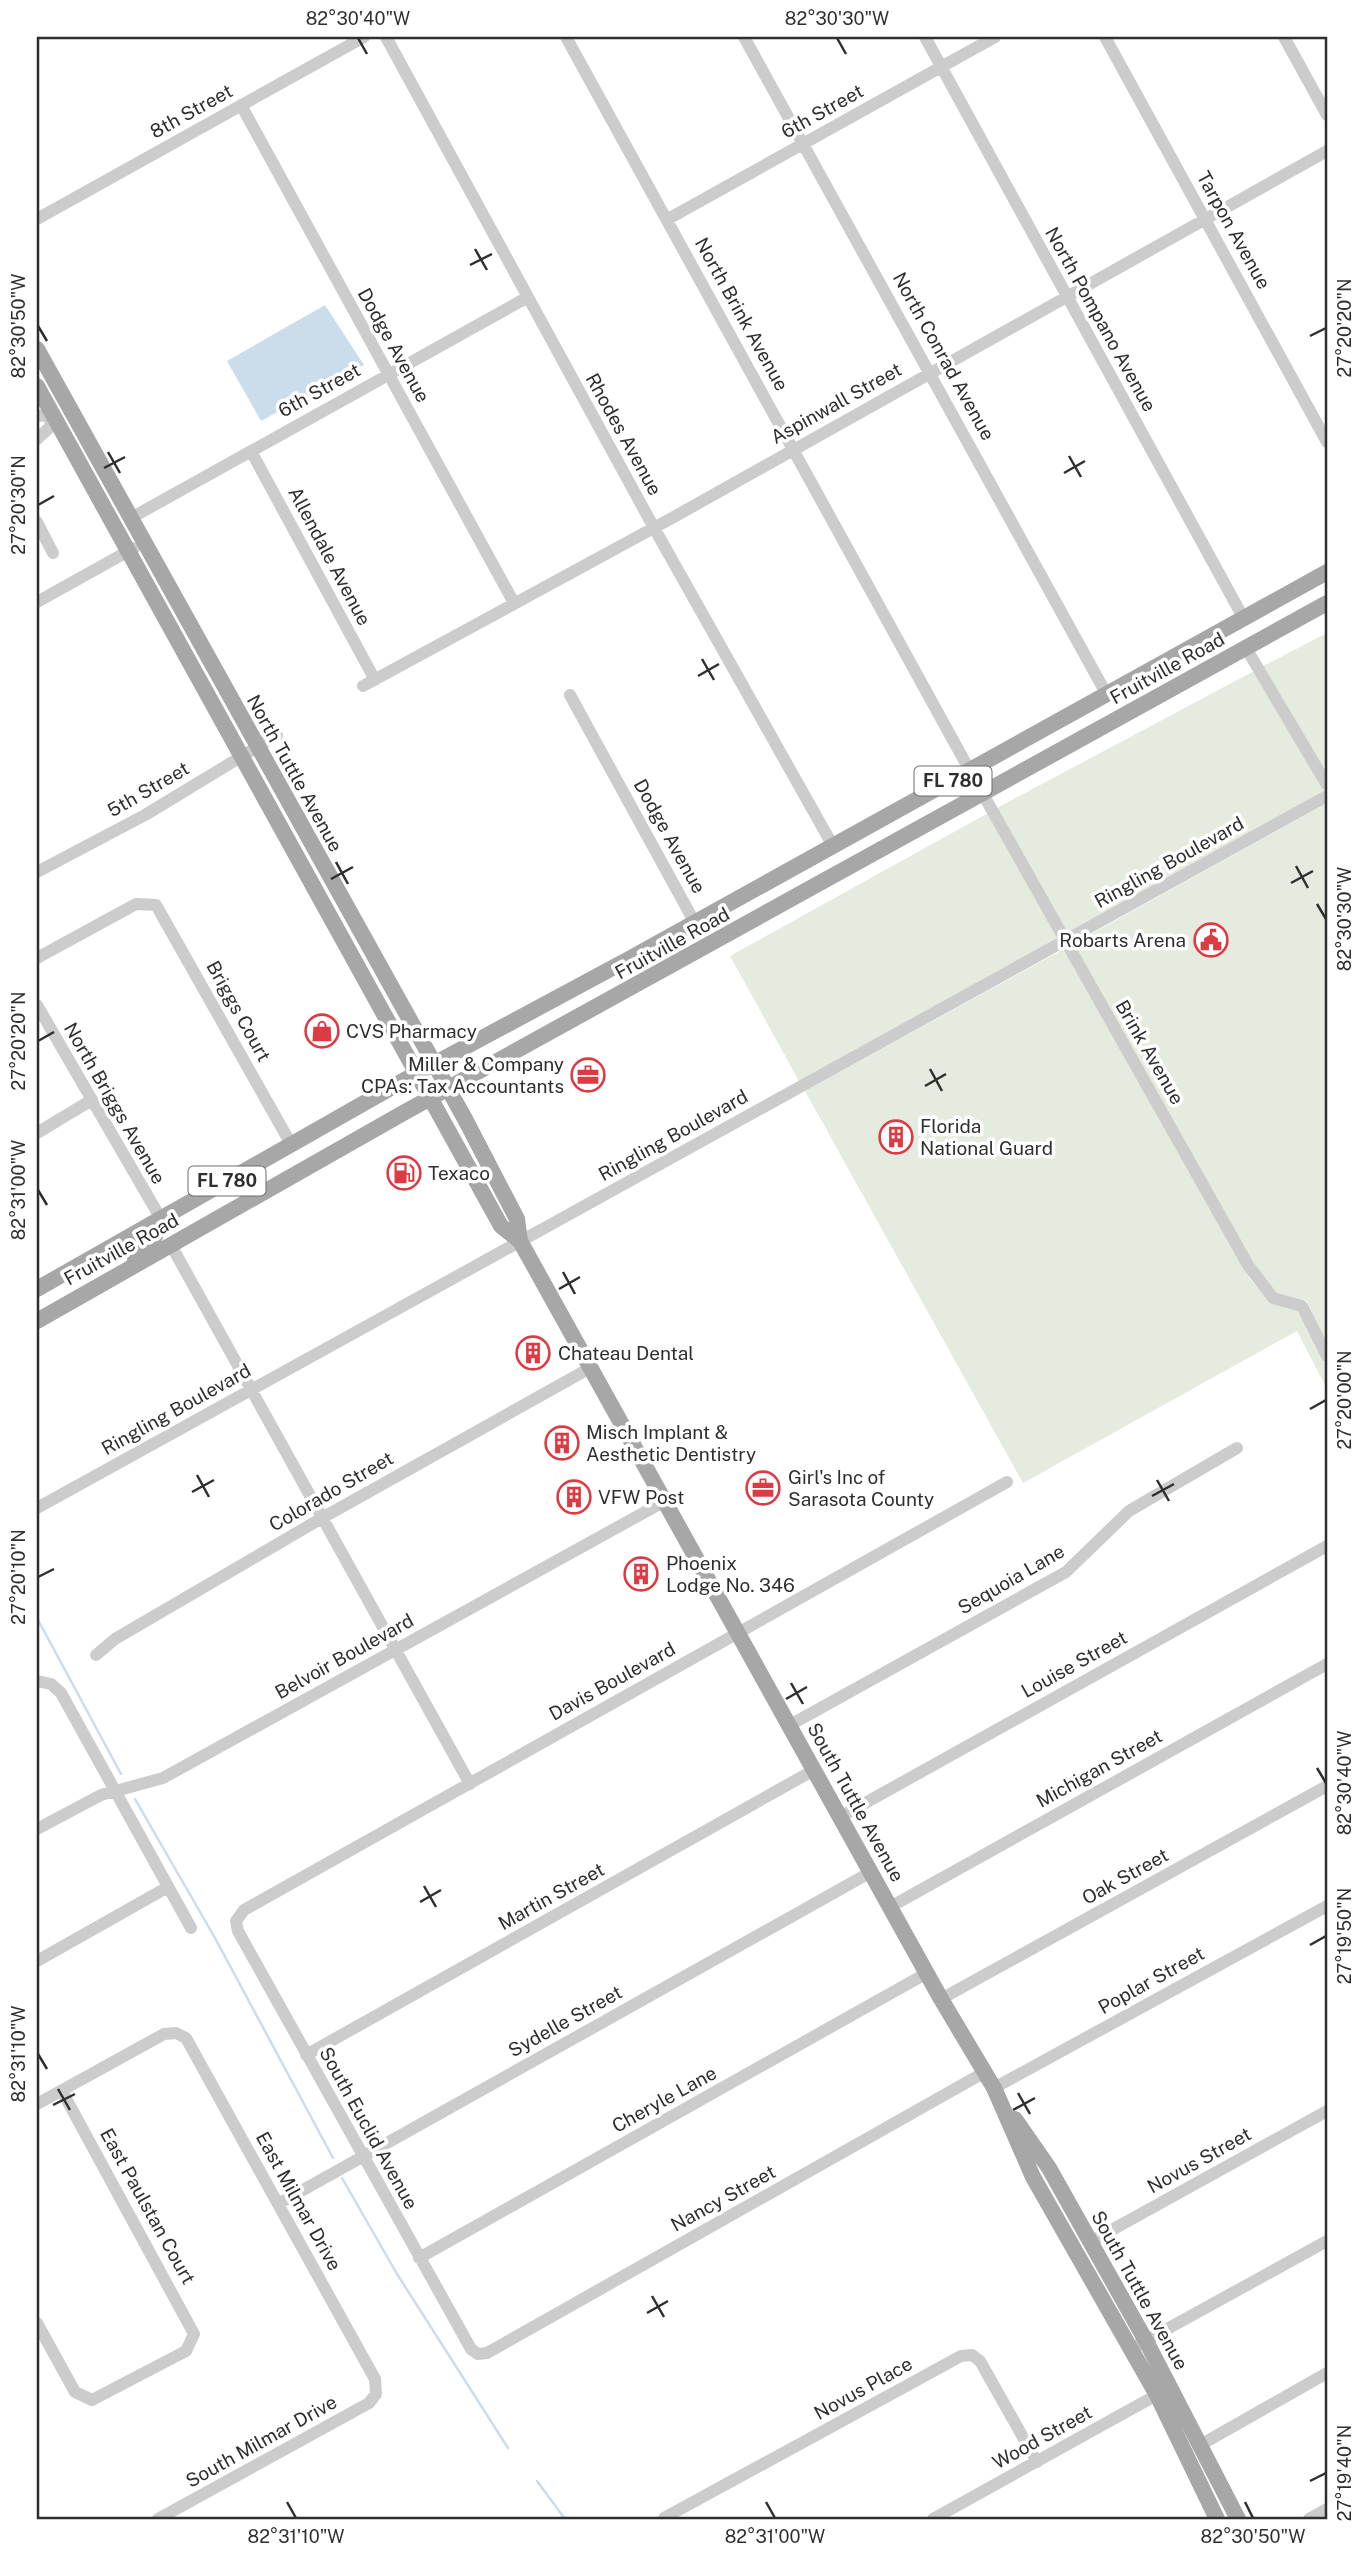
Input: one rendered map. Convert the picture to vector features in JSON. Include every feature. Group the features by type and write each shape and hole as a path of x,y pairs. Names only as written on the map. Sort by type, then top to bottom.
{"main road":[{"name":"North Tuttle Avenue","path":"37,349 448,1089 517,1219 520,1241"},
{"name":"North Tuttle Avenue","path":"37,386 45,416 128,551 501,1226 520,1241"},
{"name":"Fruitville Road","path":"37,1289 417,1073 695,923 1327,572"},
{"name":"Fruitville Road","path":"37,1321 431,1098 1327,603"},
{"path":"121,1273 149,1246 159,1231 160,1219"},
{"name":"South Tuttle Avenue","path":"520,1241 941,1999 994,2088 1049,2168 1090,2242 1164,2392 1217,2519"},
{"name":"South Tuttle Avenue","path":"994,2088 1033,2177 1139,2345"},
{"name":"South Tuttle Avenue","path":"1164,2392 1202,2444 1232,2517"}],"street":[{"name":"8th Street","path":"37,219 364,37"},
{"name":"Rhodes Avenue","path":"386,37 653,526 834,846"},
{"name":"North Brink Avenue","path":"566,37 983,795"},
{"name":"North Conrad Avenue","path":"744,37 932,372 1107,695"},
{"name":"North Pompano Avenue","path":"925,37 1244,619"},
{"name":"6th Street","path":"668,219 995,37"},
{"name":"Tarpon Avenue","path":"1105,37 1327,442"},
{"path":"1284,37 1327,115"},
{"name":"Dodge Avenue","path":"241,106 514,603"},
{"name":"Aspinwall Street","path":"369,683 1327,151"},
{"name":"6th Street","path":"131,518 528,297"},
{"path":"37,439 49,428 45,416"},
{"name":"Allendale Avenue","path":"251,451 369,683"},
{"path":"37,522 53,553"},
{"path":"37,602 144,542"},
{"path":"1246,648 1327,785"},
{"name":"Dodge Avenue","path":"570,695 695,923"},
{"name":"5th Street","path":"37,872 145,815 256,746 277,736"},
{"name":"Brink Avenue","path":"983,795 1254,1276 1273,1298 1302,1306 1327,1356"},
{"name":"Ringling Boulevard","path":"37,1508 1327,796"},
{"name":"Briggs Court","path":"37,958 130,907 149,902 156,905 291,1144"},
{"name":"North Briggs Avenue","path":"37,1005 160,1219"},
{"path":"37,1133 90,1101"},
{"path":"171,1245 470,1784"},
{"name":"Colorado Street","path":"96,1655 115,1639 321,1518 590,1368"},
{"name":"Sequoia Lane","path":"790,1725 1066,1572 1129,1511 1237,1448"},
{"name":"Davis Boulevard","path":"238,1916 1007,1482"},
{"name":"Belvoir Boulevard","path":"37,1829 92,1799 163,1778 665,1501"},
{"name":"Louise Street","path":"840,1817 1327,1546"},
{"name":"Michigan Street","path":"890,1907 1327,1664"},
{"path":"37,1681 51,1684 61,1693 191,1928"},
{"name":"Martin Street","path":"306,2055 814,1770"},
{"name":"Oak Street","path":"941,1999 1327,1786"},
{"name":"Sydelle Street","path":"278,2204 871,1872"},
{"path":"37,1961 168,1887"},
{"name":"Poplar Street","path":"994,2088 1327,1906"},
{"name":"South Euclid Avenue","path":"238,1916 238,1931 419,2258 471,2349 478,2354"},
{"name":"Cheryle Lane","path":"419,2258 927,1973"},
{"name":"East Milmar Drive","path":"62,2091 164,2034 179,2034 190,2043 376,2379 377,2391"},
{"name":"Nancy Street","path":"478,2354 487,2353 985,2072"},
{"path":"37,2104 62,2091"},
{"name":"East Paulstan Court","path":"37,2323 75,2392 87,2399 98,2399 186,2351 193,2341 193,2327 62,2091"},
{"name":"Novus Street","path":"1090,2242 1327,2111"},
{"path":"1139,2345 1327,2241"},
{"name":"Novus Place","path":"664,2518 961,2356 972,2355 980,2361 1037,2462"},
{"path":"1202,2444 1327,2373"},
{"name":"South Milmar Drive","path":"158,2519 369,2403 377,2391"},
{"name":"Wood Street","path":"933,2519 1164,2392"},
{"path":"1309,2519 1327,2509"}],"shaded area":[{"path":"1327,633 1327,776 1263,666"},
{"path":"1254,671 1324,791 1067,934 997,808"},
{"path":"1327,803 1327,1345 1307,1301 1276,1293 1252,1262 1073,944"},
{"path":"988,813 1058,939 799,1081 730,956"},
{"path":"1064,949 1250,1279 1271,1303 1298,1311 1327,1367 1327,1389 1297,1331 1023,1483 805,1091"}],"water":[{"path":"325,305 364,365 261,421 227,361"}],"waterway":[{"path":"37,1618 121,1774"},
{"path":"135,1799 215,1938 333,2158"},
{"path":"342,2178 397,2274 508,2448"},
{"path":"537,2481 565,2519"}],"place":[{"name":"Robarts Arena","path":"1211,940"},
{"name":"CVS Pharmacy","path":"322,1031"},
{"name":"Miller & Company CPAs: Tax Accountants","path":"588,1075"},
{"name":"Florida National Guard","path":"896,1137"},
{"name":"Texaco","path":"404,1173"},
{"name":"Chateau Dental","path":"533,1353"},
{"name":"Misch Implant & Aesthetic Dentistry","path":"562,1443"},
{"name":"Girl's Inc of Sarasota County","path":"763,1488"},
{"name":"VFW Post","path":"574,1497"},
{"name":"Phoenix Lodge No. 346","path":"641,1574"}]}
